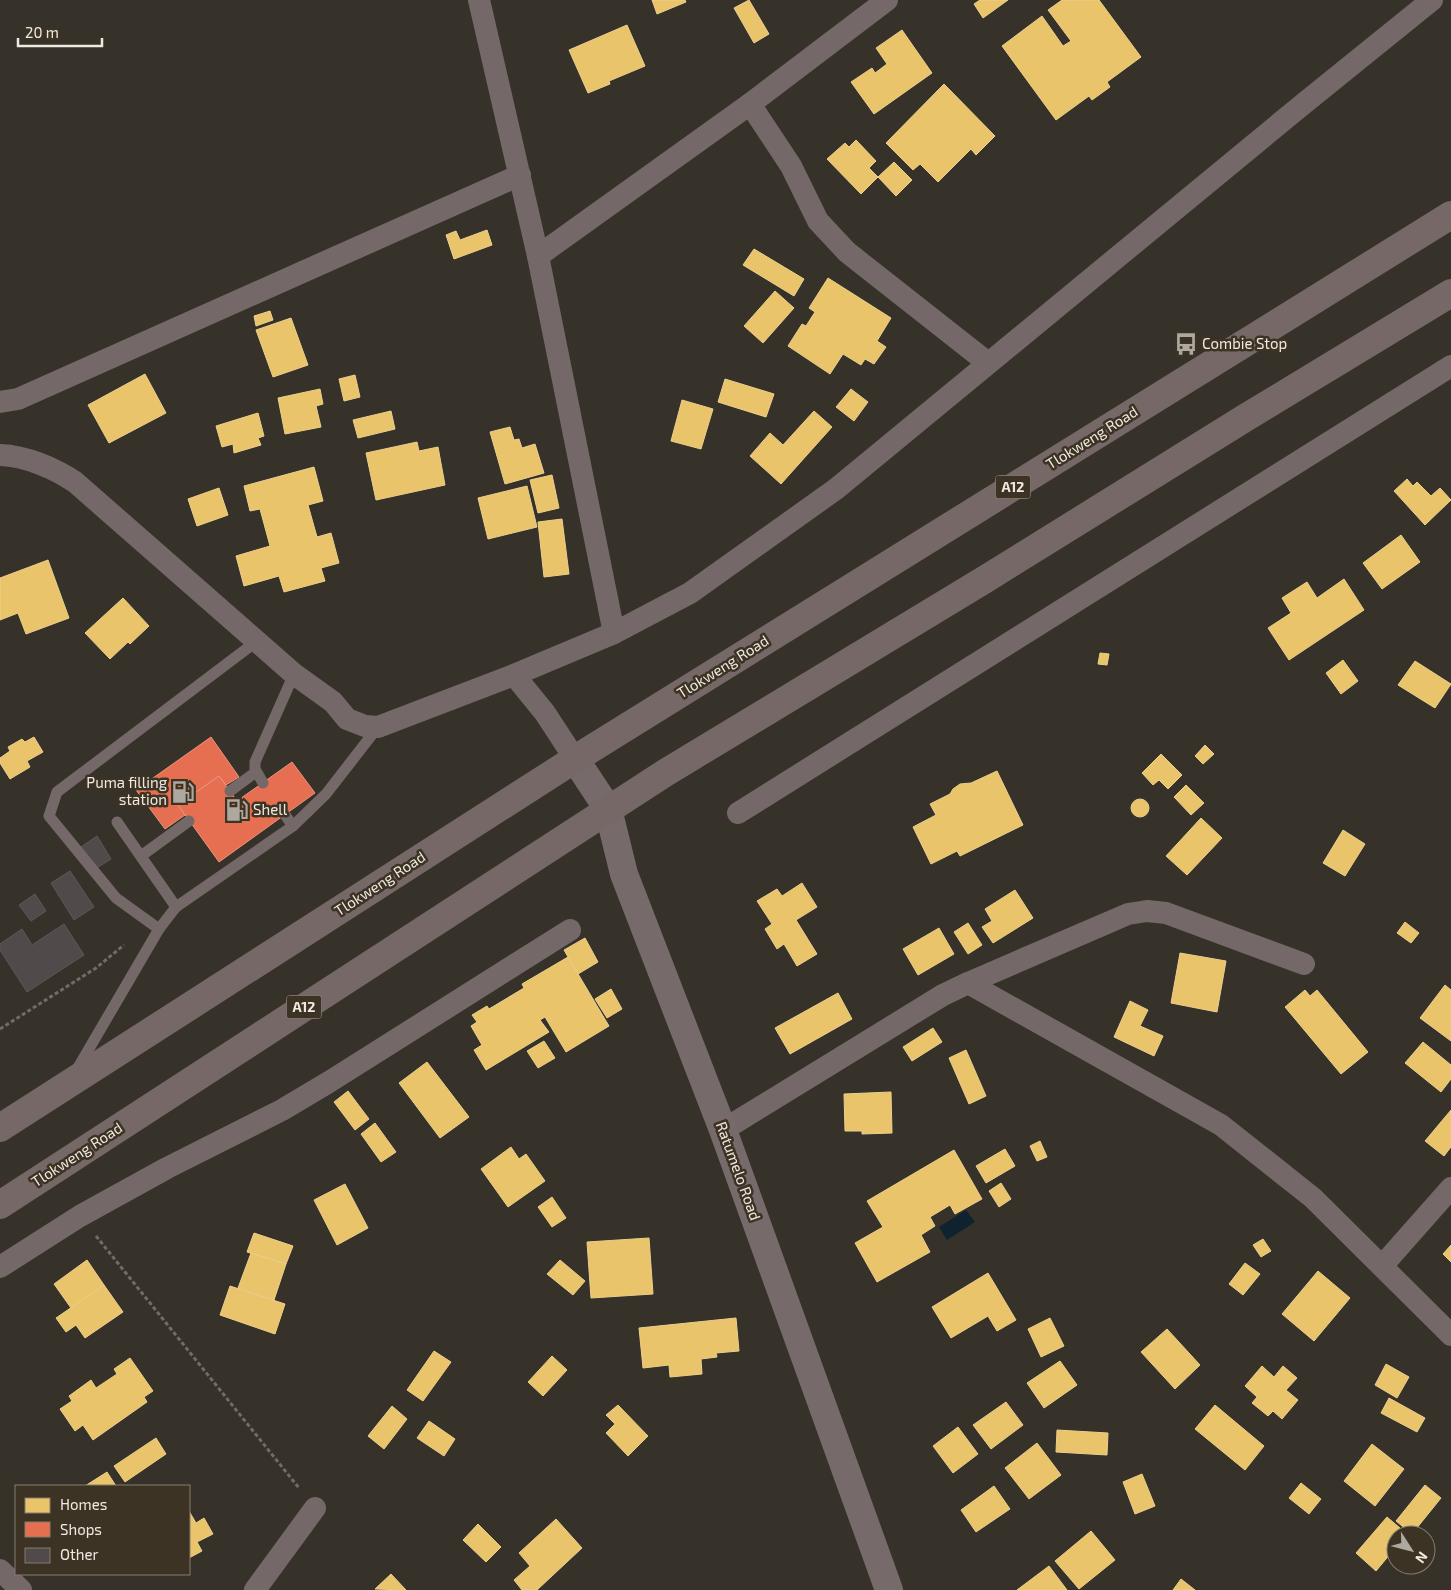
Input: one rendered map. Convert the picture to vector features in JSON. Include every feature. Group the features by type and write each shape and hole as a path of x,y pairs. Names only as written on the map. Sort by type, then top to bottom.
{"main road":[{"name":"Tlokweng Road","path":"0,1128 575,759 1451,215"},
{"name":"Tlokweng Road","path":"0,1205 608,809 1451,293"}],"street":[{"path":"479,0 538,256 614,633"},
{"path":"538,256 750,104 887,0"},
{"path":"0,455 42,464 60,472 75,482 294,674 333,702 348,719 365,726 378,727 514,675 614,633 690,593 836,490 988,363 1432,0"},
{"path":"750,104 791,166 818,221 831,237 847,252 988,363"},
{"path":"0,402 18,399 520,175"},
{"path":"738,813 1451,366"},
{"path":"514,675 545,713 575,759"},
{"name":"Ratumelo Road","path":"575,759 608,809 624,874 723,1130 889,1590"},
{"path":"723,1130 943,996 968,983 1128,914 1147,911 1166,913 1304,964"},
{"path":"0,1267 80,1216 167,1168 282,1110 330,1082 570,930"},
{"path":"968,983 1221,1125 1313,1198 1451,1334"},
{"path":"1382,1266 1451,1188"},
{"path":"255,1590 315,1508"},
{"path":"0,1570 21,1590"}],"lane":[{"path":"159,929 116,898 49,816 57,792 257,641"},
{"path":"263,783 256,772 255,762 294,674"},
{"path":"69,1084 159,929 176,907 293,826 326,794 378,727"},
{"path":"230,791 256,772"},
{"path":"285,815 293,826"},
{"path":"141,856 189,821"},
{"path":"117,822 176,907"}],"path":[{"path":"0,1029 96,968 130,940 159,929"},
{"path":"80,1216 315,1508"}],"water":[{"path":"966,1210 975,1222 947,1240 939,1227"}],"building: Homes":[{"path":"652,0 685,0 686,2 657,14"},
{"path":"749,0 769,34 754,43 734,8"},
{"path":"980,0 1008,0 983,18 974,4"},
{"path":"1062,0 1099,0 1141,57 1107,82 1110,87 1092,100 1089,96 1056,120 1002,46 1042,16 1063,46 1071,41 1048,10"},
{"path":"627,25 645,66 609,81 610,84 588,93 569,50"},
{"path":"902,30 932,73 874,114 851,82 872,68 875,73 887,64 876,48"},
{"path":"944,84 995,136 976,155 971,149 938,182 920,164 913,170 886,143"},
{"path":"856,140 876,161 869,168 878,177 861,194 827,159 845,143 849,147"},
{"path":"894,162 912,180 896,196 878,177"},
{"path":"487,230 492,245 454,259 446,235 456,231 460,240"},
{"path":"754,249 804,279 794,296 743,265"},
{"path":"828,278 891,318 877,341 886,347 874,364 865,359 861,365 843,354 830,374 788,346 802,324 806,326 815,312 809,308"},
{"path":"775,291 794,308 763,343 744,326"},
{"path":"270,311 273,320 256,326 254,316"},
{"path":"291,318 308,365 273,377 256,330"},
{"path":"145,374 166,413 109,443 88,405"},
{"path":"355,375 360,397 344,401 339,379"},
{"path":"725,379 774,394 766,417 718,402"},
{"path":"320,389 323,404 316,406 321,427 285,434 278,398"},
{"path":"851,389 868,402 854,421 836,407"},
{"path":"682,400 713,409 701,449 671,441"},
{"path":"391,411 395,429 358,438 353,420"},
{"path":"814,411 832,427 781,484 750,456 770,433 783,445"},
{"path":"258,413 264,436 258,438 261,445 234,453 233,444 222,447 216,426"},
{"path":"510,427 514,440 519,439 522,448 535,444 544,473 505,484 490,432"},
{"path":"417,442 419,451 438,447 445,485 376,500 366,453"},
{"path":"314,467 323,501 308,505 317,537 331,533 339,563 321,568 325,581 284,592 279,576 244,586 236,556 270,546 260,509 250,511 244,486"},
{"path":"552,475 559,508 538,513 530,480"},
{"path":"1407,479 1413,486 1417,482 1431,496 1440,488 1451,500 1425,525 1394,491"},
{"path":"527,486 537,527 488,539 478,498"},
{"path":"219,488 228,515 197,526 188,499"},
{"path":"562,519 569,574 544,577 538,522"},
{"path":"1401,535 1420,562 1382,589 1363,563"},
{"path":"48,560 69,618 26,634 18,613 0,620 0,578"},
{"path":"1344,579 1364,610 1289,660 1268,628 1291,613 1282,598 1307,582 1317,598"},
{"path":"123,598 149,626 110,659 85,633"},
{"path":"1100,653 1109,654 1107,665 1098,664"},
{"path":"1343,660 1358,681 1341,694 1326,673"},
{"path":"1415,661 1451,684 1435,708 1398,685"},
{"path":"34,737 43,752 27,761 30,767 10,779 0,763 0,758 10,751 8,747 22,739 25,742"},
{"path":"1205,745 1214,754 1203,764 1195,756"},
{"path":"1161,754 1182,775 1168,789 1159,780 1153,785 1142,773"},
{"path":"997,771 1023,825 960,856 957,851 931,864 913,827 936,815 930,804 950,794 960,784 971,783"},
{"path":"1186,785 1204,803 1191,815 1174,797"},
{"path":"1140,799 1146,802 1149,808 1146,814 1140,817 1134,814 1131,808 1134,802"},
{"path":"1201,818 1222,838 1187,875 1166,856"},
{"path":"1343,830 1365,844 1345,876 1323,863"},
{"path":"802,883 817,907 796,920 817,954 797,966 784,944 777,949 765,929 772,924 757,901 777,889 782,896"},
{"path":"1015,890 1033,918 993,943 982,927 992,921 985,909"},
{"path":"1405,922 1419,933 1411,943 1397,933"},
{"path":"968,923 982,945 968,954 954,932"},
{"path":"939,928 954,954 918,975 903,949"},
{"path":"585,938 598,962 578,974 564,950"},
{"path":"1180,953 1226,961 1217,1012 1171,1003"},
{"path":"568,957 609,1026 566,1052 545,1017 540,1020 549,1032 486,1070 474,1050 482,1045 471,1026 477,1022 472,1015 487,1006 489,1009 524,988 522,984"},
{"path":"1445,985 1451,990 1451,1041 1420,1018"},
{"path":"611,989 622,1009 607,1018 595,999"},
{"path":"1305,990 1310,996 1317,990 1368,1052 1341,1074 1285,1007"},
{"path":"838,993 852,1019 790,1054 775,1028"},
{"path":"1130,1001 1148,1010 1140,1026 1163,1036 1154,1056 1114,1037"},
{"path":"933,1028 942,1042 912,1061 903,1047"},
{"path":"544,1041 555,1058 538,1068 527,1051"},
{"path":"1423,1042 1451,1065 1451,1079 1441,1092 1405,1063"},
{"path":"966,1050 986,1096 969,1104 949,1058"},
{"path":"427,1062 469,1117 440,1138 399,1083"},
{"path":"348,1091 369,1119 355,1130 334,1102"},
{"path":"891,1092 892,1133 862,1134 862,1131 845,1131 844,1094"},
{"path":"1451,1110 1451,1147 1444,1156 1425,1141"},
{"path":"375,1123 396,1152 381,1162 361,1134"},
{"path":"1040,1141 1047,1157 1037,1161 1030,1146"},
{"path":"511,1147 519,1159 526,1154 545,1181 508,1207 481,1169"},
{"path":"1005,1149 1015,1166 986,1183 976,1166"},
{"path":"954,1150 982,1199 955,1214 950,1205 930,1217 935,1226 921,1235 930,1252 877,1282 855,1243 883,1227 867,1201"},
{"path":"1001,1183 1011,1199 999,1207 989,1191"},
{"path":"345,1184 368,1228 337,1245 314,1200"},
{"path":"552,1197 566,1218 552,1227 538,1207"},
{"path":"254,1233 293,1246 286,1264 247,1252"},
{"path":"649,1238 653,1294 591,1298 587,1242"},
{"path":"1263,1239 1271,1251 1261,1257 1253,1245"},
{"path":"1451,1245 1451,1262 1443,1254"},
{"path":"251,1253 286,1264 274,1300 238,1288"},
{"path":"87,1260 104,1285 71,1308 54,1284"},
{"path":"560,1260 585,1281 573,1295 547,1274"},
{"path":"1245,1263 1260,1274 1243,1295 1229,1284"},
{"path":"1318,1271 1350,1298 1314,1341 1282,1314"},
{"path":"988,1273 1016,1320 997,1331 988,1316 951,1338 932,1307"},
{"path":"104,1285 123,1312 85,1338 76,1325 66,1332 56,1318"},
{"path":"230,1286 285,1304 275,1334 220,1315"},
{"path":"736,1318 739,1351 716,1353 717,1357 701,1359 702,1374 670,1377 669,1365 643,1368 639,1328"},
{"path":"1050,1318 1064,1346 1041,1357 1028,1329"},
{"path":"1167,1329 1200,1365 1175,1389 1141,1352"},
{"path":"434,1351 451,1362 423,1401 407,1390"},
{"path":"552,1356 567,1370 543,1396 528,1382"},
{"path":"130,1358 153,1391 144,1397 147,1402 93,1440 83,1425 75,1431 60,1409 72,1401 69,1396 91,1380 96,1388 117,1374 114,1369"},
{"path":"1060,1361 1077,1385 1044,1408 1027,1383"},
{"path":"1386,1364 1409,1377 1397,1398 1375,1385"},
{"path":"1262,1366 1274,1377 1283,1366 1297,1378 1286,1390 1298,1400 1282,1419 1273,1411 1268,1416 1252,1403 1257,1397 1245,1386"},
{"path":"1389,1398 1425,1418 1417,1432 1381,1413"},
{"path":"1006,1402 1023,1425 991,1449 973,1425"},
{"path":"618,1405 648,1436 628,1456 606,1433 615,1424 606,1415"},
{"path":"1215,1405 1264,1446 1245,1470 1195,1429"},
{"path":"392,1406 407,1419 384,1449 368,1436"},
{"path":"429,1421 455,1439 444,1456 417,1438"},
{"path":"958,1427 978,1454 953,1473 933,1446"},
{"path":"1057,1430 1108,1433 1107,1455 1056,1452"},
{"path":"156,1438 166,1454 125,1482 114,1466"},
{"path":"1037,1443 1061,1475 1029,1499 1005,1468"},
{"path":"1372,1444 1404,1469 1375,1506 1344,1481"},
{"path":"107,1472 115,1485 87,1485"},
{"path":"1142,1474 1155,1506 1135,1514 1123,1482"},
{"path":"1301,1483 1321,1499 1309,1514 1289,1498"},
{"path":"1425,1485 1441,1498 1419,1525 1401,1525 1396,1521"},
{"path":"994,1486 1010,1509 976,1532 961,1510"},
{"path":"190,1513 196,1523 204,1518 213,1534 197,1542 202,1551 190,1557"},
{"path":"1387,1517 1396,1525 1386,1525 1386,1559 1376,1571 1356,1553"},
{"path":"556,1519 582,1548 537,1590 522,1590 514,1580 530,1566 519,1553"},
{"path":"478,1524 501,1547 486,1562 463,1540"},
{"path":"1091,1531 1115,1560 1079,1589 1055,1561"},
{"path":"1049,1566 1067,1590 1017,1590"},
{"path":"391,1574 406,1590 375,1589"},
{"path":"1181,1579 1195,1590 1173,1590"}],"building: Shops":[{"path":"211,737 239,777 226,785 219,776 178,805 185,815 165,829 136,790"},
{"name":"Shell","path":"292,762 315,793 219,862 178,805 219,776 237,801"}],"building: Other":[{"path":"97,836 111,859 95,869 81,847"},
{"path":"70,871 94,907 74,920 51,883"},
{"path":"35,894 46,911 31,921 19,905"},
{"path":"64,924 84,955 27,992 0,950 0,944 22,929 32,945"}],"place":[{"name":"Combie Stop","path":"1186,344"},
{"name":"Puma filling station","path":"183,792"},
{"name":"Shell","path":"237,810"}]}
